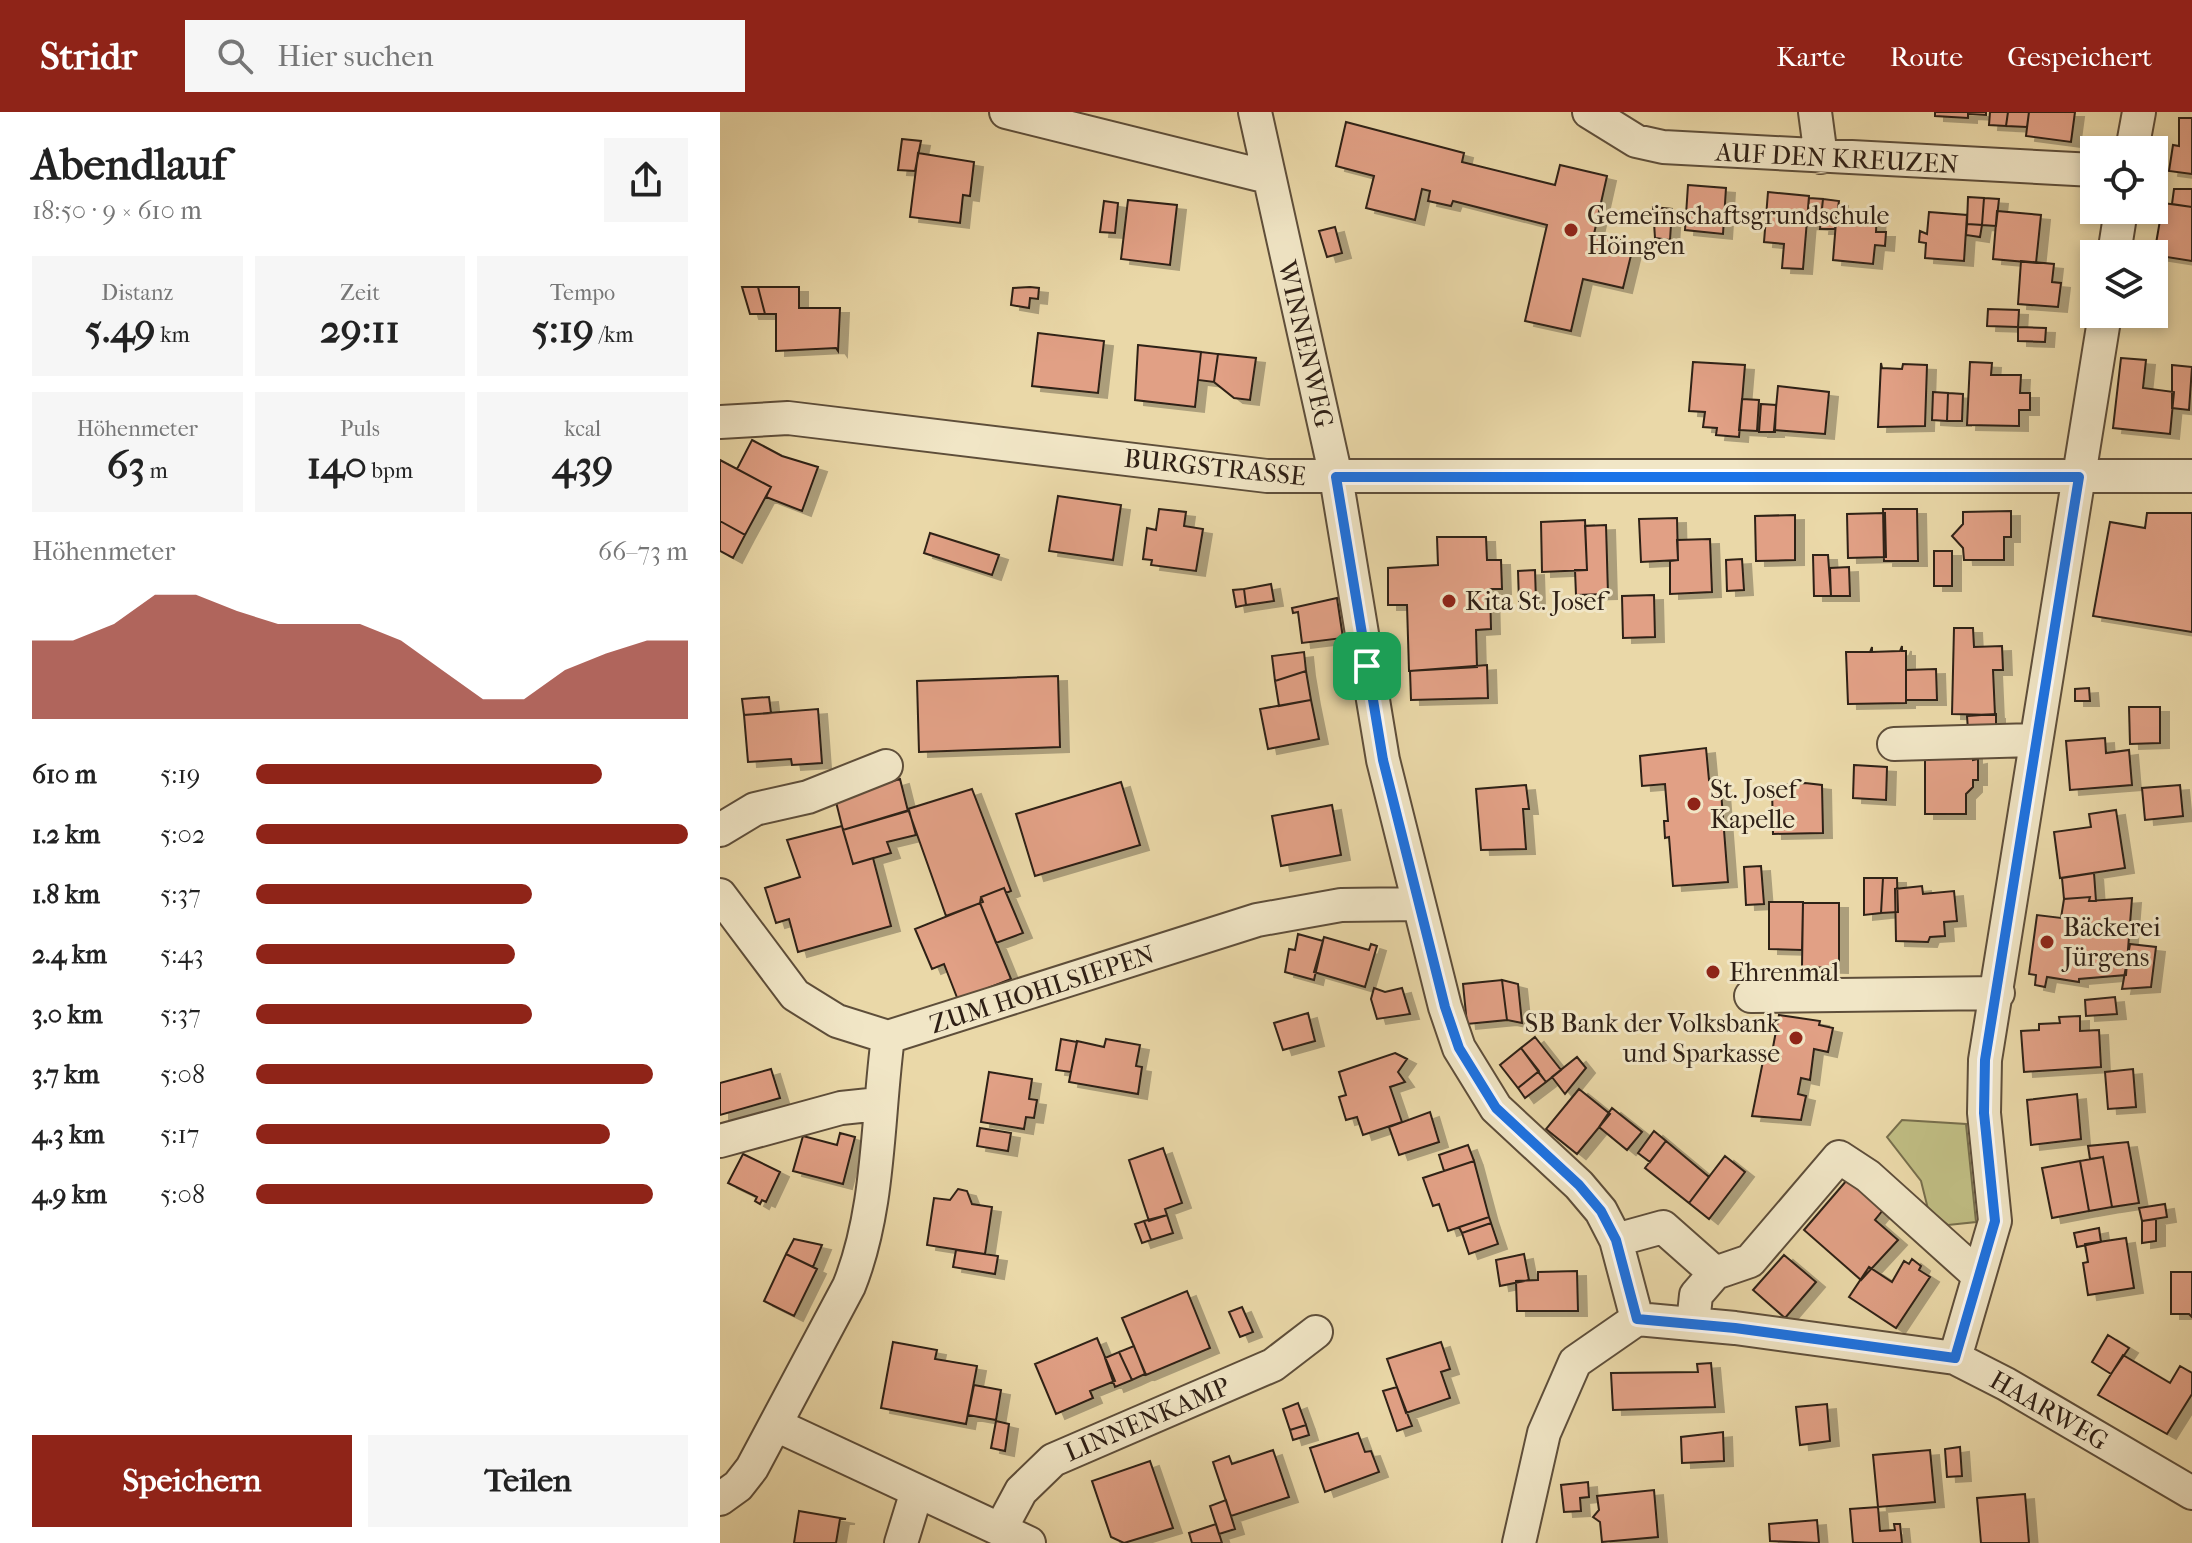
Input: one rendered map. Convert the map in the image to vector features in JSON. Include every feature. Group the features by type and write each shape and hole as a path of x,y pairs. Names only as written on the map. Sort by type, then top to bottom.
{"street":[{"name":"WINNENWEG","path":"1255,112 1336,477 1383,760 1445,1007 1459,1048 1477,1082 1520,1132 1579,1185 1601,1211 1616,1240 1637,1319"},
{"name":"AUF DEN KREUZEN","path":"1589,112 1636,141 1663,147 2080,169"},
{"path":"1815,112 1821,157"},
{"path":"2135,136 2139,112"},
{"path":"1020,113 1268,177"},
{"path":"1955,1358 1995,1221 1984,1113 1985,1060 2103,328"},
{"name":"BURGSTRASSE","path":"720,422 788,418 1267,476 2192,476"},
{"path":"1894,744 2035,740"},
{"path":"720,830 755,809 808,797 886,766"},
{"path":"720,895 795,995 837,1021 888,1037 868,1223 861,1256 849,1286 776,1425 738,1486 720,1499"},
{"name":"ZUM HOHLSIEPEN","path":"888,1037 1257,920 1341,905 1419,904"},
{"path":"1751,996 1998,993"},
{"path":"720,1141 841,1108 879,1104"},
{"path":"1693,1324 1696,1295 1715,1273 1750,1261 1839,1157 1868,1176 1979,1276"},
{"path":"1616,1240 1663,1227 1715,1273"},
{"path":"1519,1543 1544,1433 1575,1362 1637,1319"},
{"name":"HAARWEG","path":"1637,1319 1955,1358 2006,1384 2192,1493"},
{"name":"LINNENKAMP","path":"776,1425 1014,1536 1021,1491 1053,1460 1273,1365 1316,1332"},
{"path":"901,1543 917,1491"}],"shaded area":[{"path":"1902,1120 1966,1124 1976,1222 1948,1225 1928,1209 1921,1181 1887,1137"}],"building":[{"path":"1935,112 1986,112 1986,115 1968,114 1968,118 1935,116"},
{"path":"1990,112 2008,112 2006,126 1989,125"},
{"path":"2008,112 2029,112 2027,127 2006,126"},
{"path":"2029,112 2075,112 2071,142 2026,136"},
{"path":"2179,118 2192,118 2192,174 2169,171 2173,145 2179,146"},
{"name":"Gemeinschaftsgrundschule Höingen","path":"1346,122 1464,153 1462,162 1555,185 1560,165 1607,176 1594,234 1634,243 1623,288 1583,279 1571,331 1525,321 1547,225 1453,201 1451,206 1428,201 1430,191 1422,189 1415,220 1366,208 1374,176 1336,166"},
{"path":"902,139 921,141 915,171 898,170"},
{"path":"918,153 974,162 970,196 963,195 960,223 910,217"},
{"path":"1688,185 1726,188 1723,234 1685,230"},
{"path":"2174,189 2192,189 2192,207 2172,204"},
{"path":"1768,192 1809,196 1803,269 1782,268 1784,244 1764,242"},
{"path":"1968,197 1984,198 1982,225 1967,224"},
{"path":"1809,198 1823,199 1820,225 1807,224"},
{"path":"1984,198 1999,199 1996,226 1982,225"},
{"path":"1823,199 1839,201 1835,229 1820,229"},
{"path":"1128,200 1177,205 1170,265 1121,259"},
{"path":"1104,201 1118,203 1115,233 1100,232"},
{"path":"2168,204 2192,207 2192,261 2168,257 2168,240 2157,240 2159,224 2168,224"},
{"path":"1653,207 1672,209 1670,240 1655,238"},
{"path":"1837,209 1877,212 1876,232 1886,232 1885,246 1875,245 1873,264 1833,260"},
{"path":"1997,211 2041,215 2036,263 1993,259"},
{"path":"1929,212 1967,215 1964,261 1925,258 1926,243 1919,242 1920,231 1927,234"},
{"path":"1967,224 1982,225 1980,237 1966,235"},
{"path":"1335,227 1342,253 1327,257 1319,231"},
{"path":"2021,261 2054,264 2052,282 2061,283 2058,307 2018,304"},
{"path":"742,287 758,287 765,314 750,314"},
{"path":"758,287 799,287 799,308 840,308 838,351 836,348 776,351 776,314 765,314"},
{"path":"1013,288 1039,288 1038,299 1030,298 1029,308 1011,305"},
{"path":"1988,309 2019,310 2018,327 1987,326"},
{"path":"2018,327 2046,328 2045,342 2018,341"},
{"path":"1038,333 1104,341 1098,393 1032,386"},
{"path":"1138,345 1201,352 1195,407 1135,400"},
{"path":"1201,352 1218,354 1214,382 1198,380"},
{"path":"1218,354 1256,358 1250,400 1234,398 1214,382"},
{"path":"2121,358 2146,360 2143,388 2174,392 2170,434 2113,428"},
{"path":"1693,362 1745,365 1739,437 1716,435 1717,428 1703,427 1705,412 1689,411"},
{"path":"1970,362 1992,363 1991,375 2021,375 2020,393 2030,393 2030,410 2019,410 2019,426 1967,425"},
{"path":"1881,363 1882,368 1902,369 1903,364 1927,365 1925,426 1878,427"},
{"path":"2172,365 2192,367 2189,410 2172,408"},
{"path":"1778,386 1829,392 1825,434 1774,430"},
{"path":"1933,392 1948,393 1947,421 1932,420"},
{"path":"1948,393 1963,394 1962,421 1947,421"},
{"path":"1742,399 1759,400 1757,431 1739,430"},
{"path":"1761,404 1776,405 1775,432 1759,432"},
{"path":"752,440 782,456 818,467 802,511 766,497 771,487 737,469"},
{"path":"720,460 771,487 745,535 720,521"},
{"path":"1058,496 1121,505 1113,560 1049,551"},
{"path":"1159,509 1186,512 1184,526 1203,529 1196,571 1151,565 1152,560 1143,559 1147,528 1156,530"},
{"path":"1883,509 1917,509 1918,561 1884,561"},
{"path":"2011,511 2011,537 2004,537 2004,560 1964,560 1963,548 1952,536 1963,524 1963,512"},
{"path":"1885,513 1886,557 1848,558 1847,514"},
{"path":"2147,513 2192,513 2192,632 2093,616 2110,522 2145,528"},
{"path":"1795,515 1795,560 1756,561 1755,516"},
{"path":"1677,518 1678,560 1641,562 1639,519"},
{"path":"1585,520 1587,570 1542,572 1541,522"},
{"path":"720,521 745,535 733,558 720,551"},
{"path":"1606,525 1608,594 1576,595 1575,570 1587,570 1585,526"},
{"path":"930,533 999,555 992,575 924,553"},
{"path":"1437,537 1486,537 1487,560 1501,560 1502,589 1490,589 1491,629 1476,630 1477,667 1409,671 1407,605 1388,605 1388,568 1438,565"},
{"path":"1710,539 1712,592 1670,594 1670,561 1678,560 1677,540"},
{"path":"1934,551 1952,551 1952,586 1934,586"},
{"path":"1813,555 1828,555 1831,596 1814,596"},
{"path":"1742,559 1744,590 1727,591 1726,560"},
{"path":"1849,567 1850,596 1831,596 1830,568"},
{"path":"1535,570 1536,601 1519,602 1518,571"},
{"path":"1271,584 1274,601 1246,605 1244,589"},
{"path":"1244,589 1246,605 1236,607 1233,590"},
{"path":"1654,595 1655,637 1623,638 1622,596"},
{"path":"1337,598 1343,638 1302,643 1298,612 1293,613 1292,608"},
{"path":"1954,628 1973,628 1974,647 2002,646 2003,670 1993,670 1995,715 1952,714"},
{"path":"1902,646 1902,651 1906,651 1906,703 1848,704 1846,652 1870,652 1872,647 1872,652 1900,651"},
{"path":"1304,652 1306,671 1275,681 1272,656"},
{"path":"1487,665 1488,698 1411,700 1410,671"},
{"path":"1936,669 1937,700 1906,700 1906,670"},
{"path":"1306,671 1311,700 1279,706 1275,681"},
{"path":"1058,676 1060,747 919,752 917,681"},
{"path":"2089,688 2090,701 2075,701 2075,689"},
{"path":"769,697 771,713 744,715 742,699"},
{"path":"1311,700 1319,739 1268,749 1260,709"},
{"path":"2129,707 2160,707 2160,743 2130,744"},
{"path":"818,709 822,763 792,765 791,759 748,762 744,715"},
{"path":"1996,714 1996,729 1968,730 1967,716"},
{"path":"2105,738 2106,753 2129,750 2132,785 2070,790 2066,741"},
{"name":"St. Josef Kapelle","path":"1706,748 1709,780 1720,778 1728,882 1673,886 1669,837 1665,838 1664,821 1668,821 1665,784 1642,786 1640,756"},
{"path":"1925,752 1973,752 1973,760 1978,759 1978,780 1973,780 1973,787 1966,794 1966,814 1925,814"},
{"path":"1854,765 1887,767 1886,800 1853,798"},
{"path":"900,779 908,811 843,830 835,798"},
{"path":"1121,782 1140,845 1035,876 1016,814"},
{"path":"1526,785 1529,809 1523,809 1526,849 1481,850 1476,789"},
{"path":"1822,785 1823,833 1773,834 1772,786"},
{"path":"2180,785 2183,816 2145,820 2142,788"},
{"path":"972,789 1011,891 1006,893 1004,888 981,897 983,902 946,916 908,809"},
{"path":"1332,805 1341,855 1281,866 1272,816"},
{"path":"909,810 916,835 887,842 891,853 853,864 843,830"},
{"path":"2116,810 2125,868 2060,878 2054,832 2091,827 2089,814"},
{"path":"842,826 853,864 873,858 891,926 798,952 789,919 776,923 765,888 800,877 787,840"},
{"path":"1761,866 1764,904 1746,905 1744,867"},
{"path":"2094,873 2096,901 2089,901 2090,897 2064,899 2062,878"},
{"path":"1864,878 1883,878 1881,913 1864,915"},
{"path":"1883,878 1897,878 1898,912 1881,913"},
{"path":"1922,886 1923,894 1954,891 1957,921 1944,922 1945,936 1930,937 1928,942 1896,941 1895,889"},
{"path":"1004,888 1023,933 996,943 980,903 981,897"},
{"path":"2090,897 2089,901 2132,898 2126,975 2079,979 2079,982 2047,977 2045,987 2035,985 2036,975 2029,974 2037,915 2061,918 2064,899"},
{"path":"1769,902 1803,902 1802,950 1769,949"},
{"path":"980,903 1011,979 958,1000 944,964 932,969 915,929"},
{"path":"1803,903 1839,903 1839,968 1802,967"},
{"path":"1298,934 1323,941 1314,980 1285,972 1289,949 1295,950"},
{"path":"1324,937 1369,950 1371,944 1377,946 1365,987 1314,972"},
{"path":"2130,944 2156,947 2151,987 2122,989"},
{"path":"1502,980 1507,1020 1467,1024 1463,984"},
{"path":"1502,980 1518,984 1522,1023 1507,1020"},
{"path":"1374,988 1385,992 1402,988 1410,1014 1377,1019 1371,999"},
{"path":"2115,997 2117,1014 2086,1016 2085,1000"},
{"path":"1308,1013 1315,1041 1283,1050 1274,1023"},
{"path":"1779,1015 1820,1021 1819,1025 1833,1028 1828,1052 1814,1049 1810,1080 1801,1078 1798,1094 1806,1096 1801,1120 1752,1116 1764,1056 1771,1058"},
{"path":"2080,1016 2080,1031 2099,1030 2101,1067 2024,1072 2021,1031 2039,1030 2039,1024 2060,1023 2059,1017"},
{"path":"1535,1037 1561,1070 1546,1082 1521,1048"},
{"path":"1061,1039 1077,1042 1071,1072 1056,1070"},
{"path":"1106,1039 1140,1045 1136,1066 1142,1067 1138,1094 1069,1082 1077,1041 1104,1047"},
{"path":"1521,1048 1539,1071 1518,1088 1500,1065"},
{"path":"1395,1053 1407,1059 1398,1072 1405,1082 1390,1087 1402,1122 1363,1135 1357,1117 1346,1120 1339,1097 1346,1095 1339,1072"},
{"path":"1577,1057 1586,1068 1565,1094 1552,1077"},
{"path":"771,1069 780,1098 720,1115 720,1083"},
{"path":"2133,1069 2136,1107 2108,1109 2105,1072"},
{"path":"989,1072 1032,1079 1029,1099 1037,1100 1034,1118 1026,1117 1024,1129 981,1122"},
{"path":"1538,1072 1546,1082 1525,1098 1518,1088"},
{"path":"1579,1089 1610,1114 1577,1154 1546,1129"},
{"path":"2077,1094 2081,1139 2031,1145 2027,1100"},
{"path":"1612,1108 1642,1132 1627,1150 1599,1127"},
{"path":"1430,1112 1439,1142 1399,1155 1389,1127"},
{"path":"980,1128 1011,1133 1008,1151 977,1146"},
{"path":"1654,1131 1666,1141 1650,1162 1638,1153"},
{"path":"840,1133 855,1137 843,1184 793,1171 803,1136 837,1145"},
{"path":"1666,1141 1709,1177 1689,1203 1645,1168"},
{"path":"2128,1142 2139,1203 2112,1207 2103,1157 2090,1159 2088,1146"},
{"path":"1468,1145 1474,1161 1444,1171 1439,1155"},
{"path":"1163,1148 1182,1203 1165,1209 1167,1215 1149,1221 1129,1160"},
{"path":"743,1154 780,1172 766,1202 762,1200 760,1204 755,1201 757,1197 728,1183"},
{"path":"1725,1156 1745,1172 1709,1219 1689,1203"},
{"path":"2103,1157 2112,1207 2089,1211 2080,1161"},
{"path":"1474,1161 1489,1217 1448,1231 1439,1204 1433,1206 1423,1178"},
{"path":"2080,1161 2089,1211 2052,1218 2042,1168"},
{"path":"1847,1180 1883,1210 1875,1220 1898,1240 1861,1280 1804,1230"},
{"path":"958,1189 967,1191 972,1204 992,1207 985,1254 927,1245 934,1198 950,1200"},
{"path":"2165,1204 2167,1217 2142,1221 2139,1208"},
{"path":"1167,1215 1173,1233 1151,1240 1144,1221"},
{"path":"1489,1217 1491,1223 1462,1233 1459,1227"},
{"path":"2156,1219 2156,1241 2142,1243 2142,1221"},
{"path":"1144,1221 1151,1240 1142,1243 1135,1224"},
{"path":"1491,1223 1498,1244 1469,1254 1462,1233"},
{"path":"2099,1228 2101,1242 2077,1247 2074,1233"},
{"path":"2126,1238 2134,1288 2088,1295 2083,1263 2088,1262 2085,1244"},
{"path":"794,1239 822,1245 813,1267 786,1254"},
{"path":"956,1250 998,1256 995,1274 953,1267"},
{"path":"786,1254 817,1269 794,1316 764,1301"},
{"path":"1524,1254 1529,1280 1500,1286 1496,1260"},
{"path":"1784,1255 1816,1282 1785,1318 1753,1290"},
{"path":"1912,1259 1921,1266 1919,1270 1930,1277 1896,1328 1849,1297 1869,1267 1892,1282 1904,1261 1909,1264"},
{"path":"1577,1271 1578,1311 1517,1311 1516,1281 1538,1280 1538,1272"},
{"path":"2171,1272 2192,1272 2192,1317 2189,1314 2171,1314"},
{"path":"1187,1291 1210,1348 1146,1375 1122,1318"},
{"path":"1242,1307 1253,1332 1240,1337 1229,1312"},
{"path":"2108,1335 2129,1348 2111,1374 2092,1362"},
{"path":"1097,1338 1115,1381 1090,1391 1093,1398 1056,1414 1035,1364"},
{"path":"893,1342 937,1350 935,1359 977,1366 966,1424 881,1408"},
{"path":"1441,1342 1450,1369 1441,1372 1450,1398 1406,1413 1387,1359"},
{"path":"1134,1346 1145,1374 1132,1380 1119,1352"},
{"path":"1119,1352 1132,1380 1115,1387 1105,1358"},
{"path":"2123,1355 2170,1383 2180,1366 2192,1373 2192,1394 2167,1434 2098,1395"},
{"path":"1711,1363 1715,1407 1613,1410 1611,1373 1698,1372 1697,1364"},
{"path":"974,1385 1001,1390 996,1420 968,1415"},
{"path":"1397,1387 1412,1426 1397,1431 1383,1391"},
{"path":"1298,1403 1306,1425 1290,1430 1283,1409"},
{"path":"1827,1404 1830,1441 1800,1445 1796,1407"},
{"path":"996,1421 1009,1424 1005,1451 991,1448"},
{"path":"1306,1425 1309,1435 1293,1440 1290,1430"},
{"path":"1723,1432 1724,1461 1682,1463 1681,1437"},
{"path":"1358,1433 1365,1452 1371,1451 1379,1472 1325,1492 1310,1448"},
{"path":"1960,1447 1962,1476 1947,1477 1945,1449"},
{"path":"1273,1450 1289,1497 1231,1516 1213,1462 1229,1456 1232,1464"},
{"path":"1930,1450 1935,1502 1878,1507 1873,1455"},
{"path":"1150,1461 1173,1528 1124,1543 1111,1537 1092,1481"},
{"path":"1588,1482 1589,1497 1580,1498 1581,1511 1564,1512 1561,1485"},
{"path":"1654,1490 1658,1537 1602,1542 1600,1522 1593,1517 1599,1510 1597,1496"},
{"path":"2025,1494 2029,1543 1981,1543 1977,1498"},
{"path":"1226,1500 1235,1529 1219,1534 1210,1506"},
{"path":"1878,1507 1880,1531 1895,1530 1894,1524 1900,1524 1902,1543 1853,1543 1850,1509"},
{"path":"799,1511 846,1519 840,1519 836,1543 794,1543"},
{"path":"1817,1520 1819,1543 1770,1541 1769,1524"},
{"path":"1216,1524 1222,1543 1192,1543 1189,1533"}],"place":[{"name":"Gemeinschaftsgrundschule Höingen","path":"1571,230"},
{"name":"Kita St. Josef","path":"1449,601"},
{"name":"St. Josef Kapelle","path":"1694,804"},
{"name":"Bäckerei Jürgens","path":"2047,942"},
{"name":"Ehrenmal","path":"1713,972"},
{"name":"SB Bank der Volksbank und Sparkasse","path":"1796,1038"}],"route":[{"path":"1336,477 2079,477 1985,1060 1984,1113 1995,1221 1955,1358 1735,1328 1637,1319 1616,1240 1601,1211 1579,1185 1496,1108 1477,1082 1459,1048 1445,1007 1383,760 1367,666 1336,477"}]}
